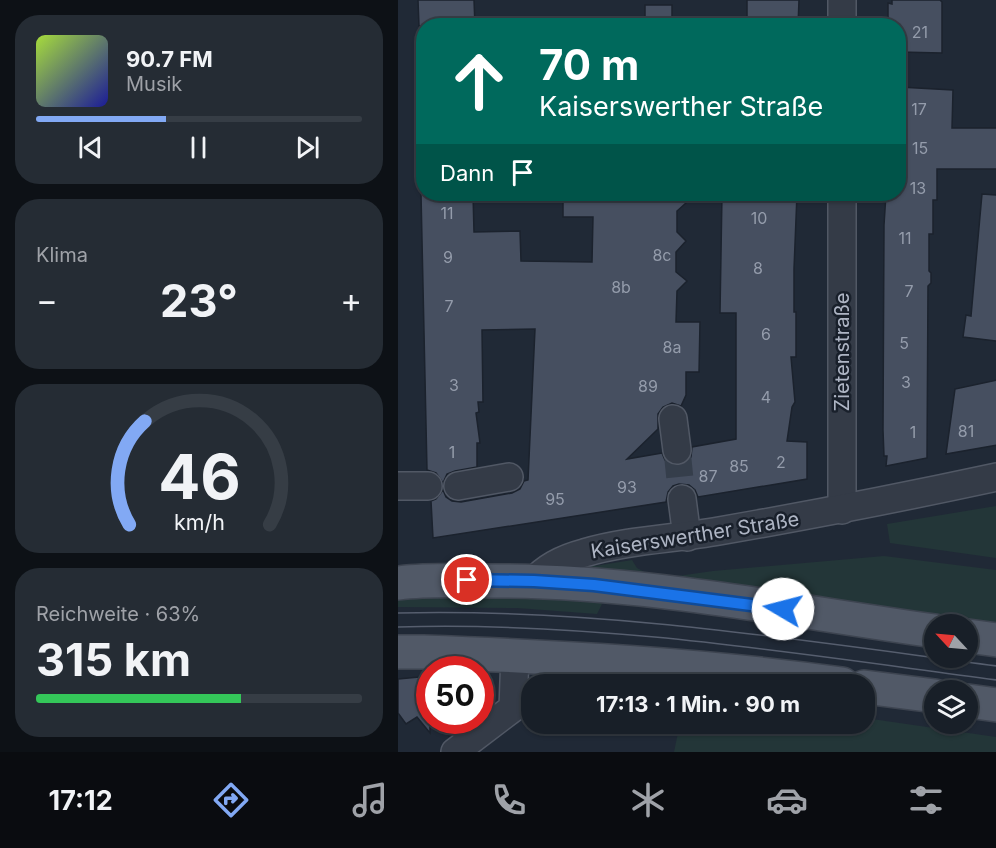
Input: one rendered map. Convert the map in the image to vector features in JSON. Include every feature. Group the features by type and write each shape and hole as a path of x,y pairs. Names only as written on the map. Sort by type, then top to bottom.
{"main road":[{"path":"398,583 534,581 655,591 924,629"},
{"path":"978,637 996,640"},
{"path":"398,652 515,655 693,667 754,674"},
{"path":"875,688 924,695"},
{"path":"978,702 996,705"}],"street":[{"path":"842,0 842,18"},
{"name":"Zietenstraße","path":"842,201 842,510"},
{"path":"673,419 677,450"},
{"path":"458,486 509,477"},
{"name":"Kaiserswerther Straße","path":"534,581 543,570 584,553 613,546 687,537 842,510 996,477"},
{"path":"398,486 428,486"},
{"path":"682,499 687,537"},
{"path":"455,752 513,708 515,655"}],"shaded area":[{"path":"996,506 996,558 890,543 887,524"},
{"path":"884,556 996,570 996,626 978,623 978,614 924,616 707,585 573,570 593,557 595,566 632,560 637,568 646,573 671,577 713,571"},
{"path":"398,596 597,598 602,604 597,614 517,608 398,607"},
{"path":"875,719 924,727 924,734 975,734 996,737 996,752 674,752 678,734 875,734"}],"building":[{"path":"418,0 474,0 475,18 419,18"},
{"path":"747,0 799,0 798,18 747,18"},
{"path":"892,0 940,0 942,2 942,53 906,52 906,18 888,18 888,3 892,4"},
{"path":"645,5 672,5 672,18 645,18"},
{"path":"906,87 953,90 952,128 997,128 997,169 937,169 937,200 933,200 933,234 929,234 931,283 928,286 927,458 886,466 887,456 884,456 883,430 886,201 906,201"},
{"path":"982,194 997,195 997,341 963,337 966,315 971,316"},
{"path":"421,201 473,201 474,232 520,231 521,261 592,262 593,217 563,217 563,201 688,201 677,211 677,232 686,241 676,252 676,272 687,281 677,291 676,322 700,322 699,372 686,372 686,395 681,406 672,403 663,407 658,414 658,429 627,459 662,453 671,465 678,466 686,463 691,457 692,447 736,439 736,313 720,313 722,201 797,201 794,269 796,357 791,357 795,402 792,407 787,441 807,442 807,479 698,497 689,485 679,484 673,486 668,492 666,502 433,538 431,501 436,499 443,490 446,497 452,501 461,502 512,493 520,489 524,481 528,480 535,329 482,330 483,402 478,402 479,412 476,413 480,443 477,443 477,467 447,474 443,483 436,473 427,470"},
{"path":"997,380 997,445 946,454 955,389"},
{"path":"416,677 416,718 406,724 398,713 398,679"}],"tunnel":[{"path":"677,450 682,499"}],"tram line":[{"path":"398,613 473,613 623,621 773,636 997,666"},
{"path":"398,627 473,626 623,634 773,650 997,680"}],"route":[{"path":"467,580 594,585 783,609"}]}
